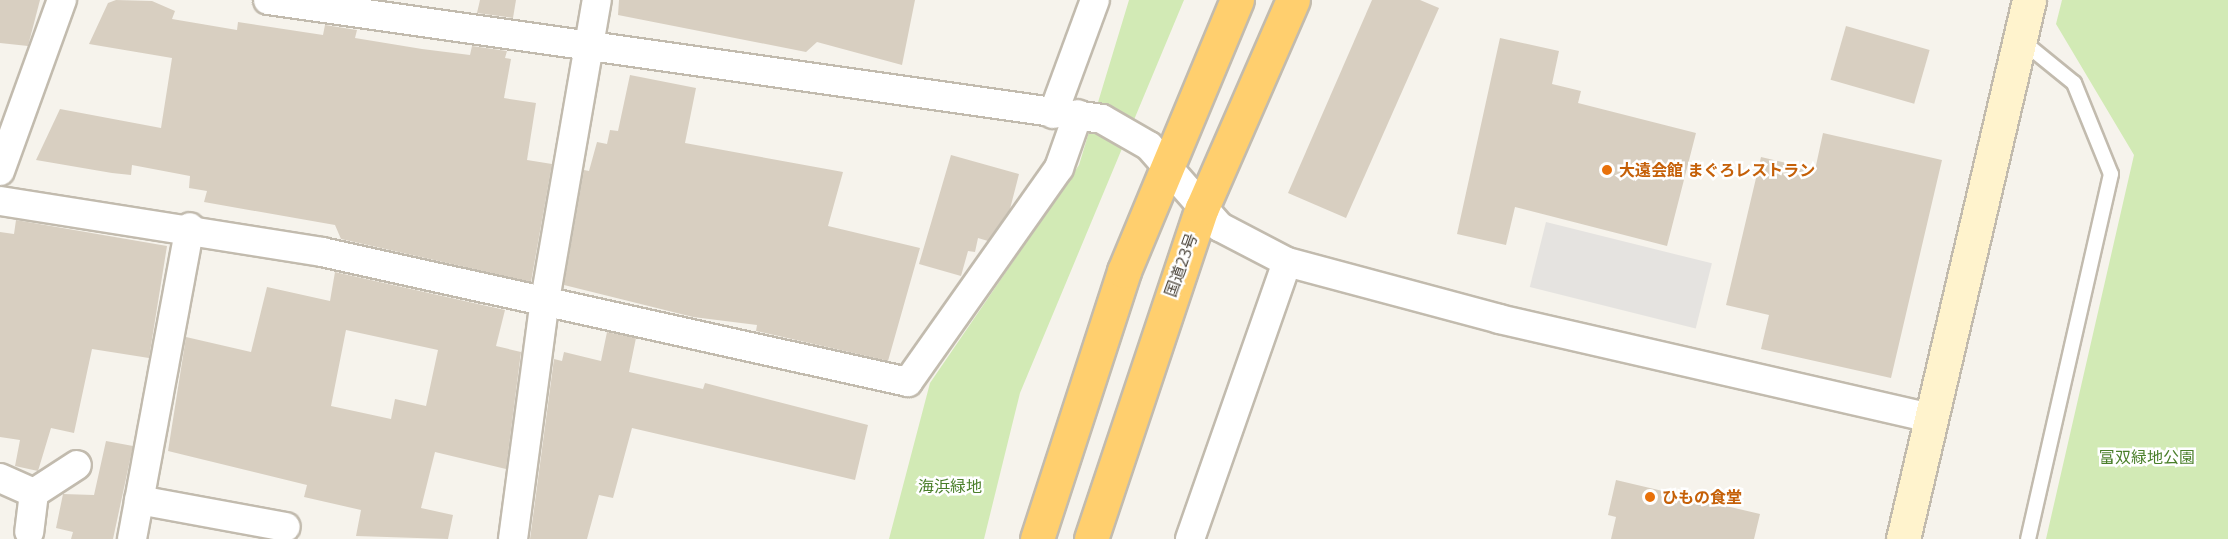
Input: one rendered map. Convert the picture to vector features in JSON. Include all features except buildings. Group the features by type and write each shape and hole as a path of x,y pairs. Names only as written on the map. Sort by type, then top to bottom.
{"highway":[{"path":"1037,539 1072,418 1168,166 1237,0"},
{"name":"国道23号","path":"1091,539 1202,208 1293,0"}],"street":[{"path":"0,171 8,135 62,0"},
{"path":"268,0 1065,114 1126,128 1168,166 1202,208 1244,244 1287,262 1499,318 1931,418"},
{"path":"513,539 546,300 587,45 597,0"},
{"path":"0,201 190,227 546,300 908,382 1059,168 1065,114 1095,0"},
{"path":"1903,539 2029,0"},
{"path":"132,539 190,227"},
{"path":"1190,539 1287,262"},
{"path":"29,532 34,493 77,465"},
{"path":"0,478 34,493"},
{"path":"139,500 286,527"}],"lane":[{"path":"2021,39 2074,83 2111,174 2028,539"}],"green space":[{"name":"海浜緑地","path":"1129,0 1184,0 1020,393 984,539 889,539 930,383 1079,165"},
{"name":"富双緑地公園","path":"2062,0 2228,0 2228,539 2046,539 2134,155 2056,24"}],"shaded area":[{"path":"1546,222 1712,263 1696,328 1530,287"}],"place":[{"name":"大遠会館 まぐろレストラン","path":"1607,170"},
{"name":"ひもの食堂","path":"1650,497"}]}
